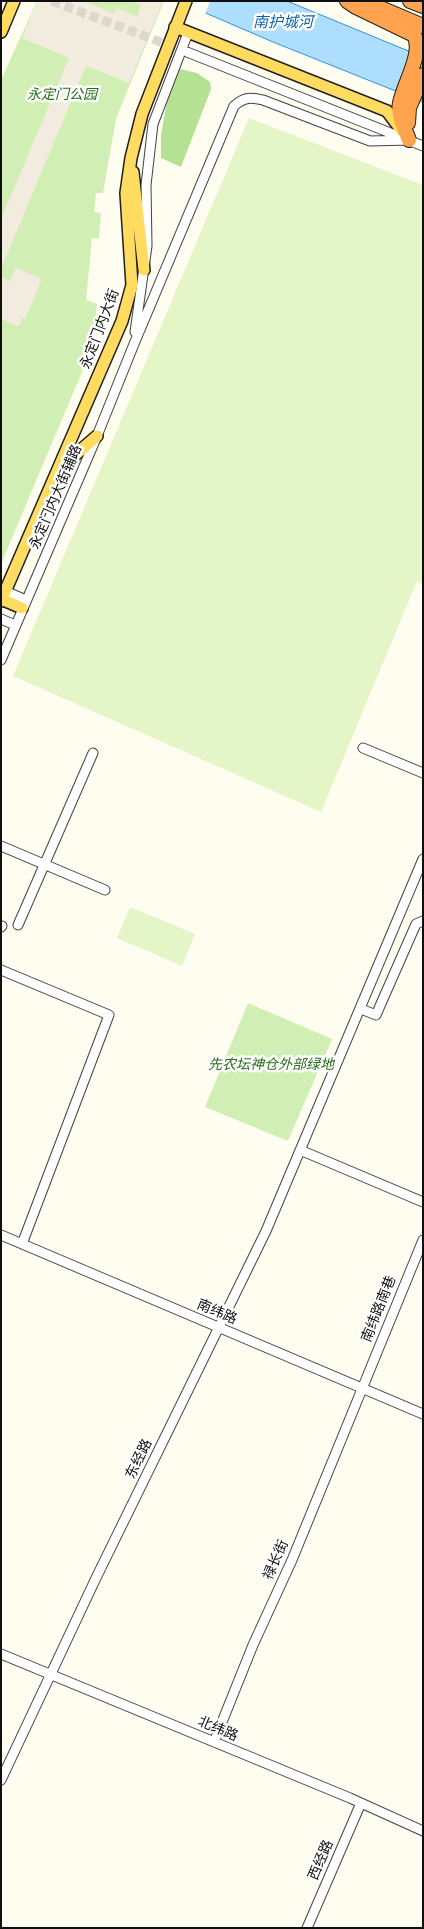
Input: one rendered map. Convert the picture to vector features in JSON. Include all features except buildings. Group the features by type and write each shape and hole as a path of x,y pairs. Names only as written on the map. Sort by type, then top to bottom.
{"highway":[{"path":"347,1 356,8 414,35 419,40 422,50 404,106 402,122 409,140"},
{"path":"364,1 423,26"},
{"path":"410,1 423,6"},
{"path":"387,111 404,106 423,74"}],"main road":[{"path":"1,32 14,1"},
{"name":"永定门内大街","path":"2,596 122,321 132,285 126,193 131,158 142,114 186,1"},
{"path":"175,27 387,111 409,140"},
{"path":"131,158 144,270"},
{"path":"57,470 97,436"},
{"path":"2,596 21,612"},
{"path":"1,607 21,612"}],"street":[{"path":"134,344 147,246 146,184 153,124 188,32"},
{"path":"188,49 377,123 423,146"},
{"path":"134,344 230,111 239,101 248,97 263,100 370,141 409,140"},
{"name":"永定门内大街辅路","path":"1,660 97,436 134,344"},
{"path":"1,619 21,612"},
{"path":"363,748 423,773"},
{"path":"18,925 93,753"},
{"path":"1,846 105,890"},
{"name":"东经路","path":"1,1780 176,1414 220,1328 266,1231 423,859"},
{"path":"361,1008 376,1015 416,924 423,921"},
{"path":"1,970 109,1015 22,1244"},
{"path":"300,1150 423,1202"},
{"name":"南纬路","path":"1,1235 423,1414"},
{"name":"南纬路南巷","path":"361,1388 423,1240"},
{"name":"禄长街","path":"214,1742 253,1644 292,1560 361,1388"},
{"name":"北纬路","path":"1,1654 361,1803 423,1831"},
{"name":"西经路","path":"307,1928 361,1803"}],"green space":[{"name":"永定门公园","path":"37,1 164,1 116,119 103,193 96,193 94,212 101,213 99,238 92,238 86,300 97,304 94,331 82,372 1,564 1,80"},
{"path":"180,69 197,73 210,82 211,89 181,167 161,158 161,136 168,94"},
{"path":"249,118 423,185 423,584 417,581 321,812 13,676"},
{"path":"130,907 195,934 182,966 117,938"},
{"name":"先农坛神仓外部绿地","path":"248,1003 332,1039 288,1141 205,1107"}],"shaded area":[{"path":"37,1 84,1 114,14 117,8 137,17 141,5 132,1 163,1 129,83 86,66 1,269 1,219 69,58 22,38"},
{"path":"16,268 42,279 25,319 22,318 18,326 1,319 1,277 10,281"}],"water":[{"name":"南护城河","path":"178,1 287,1 423,57 423,102 273,42"}],"pier":[{"path":"175,1 210,1 205,15 177,4"}],"tunnel":[{"path":"52,1 187,52"}]}
